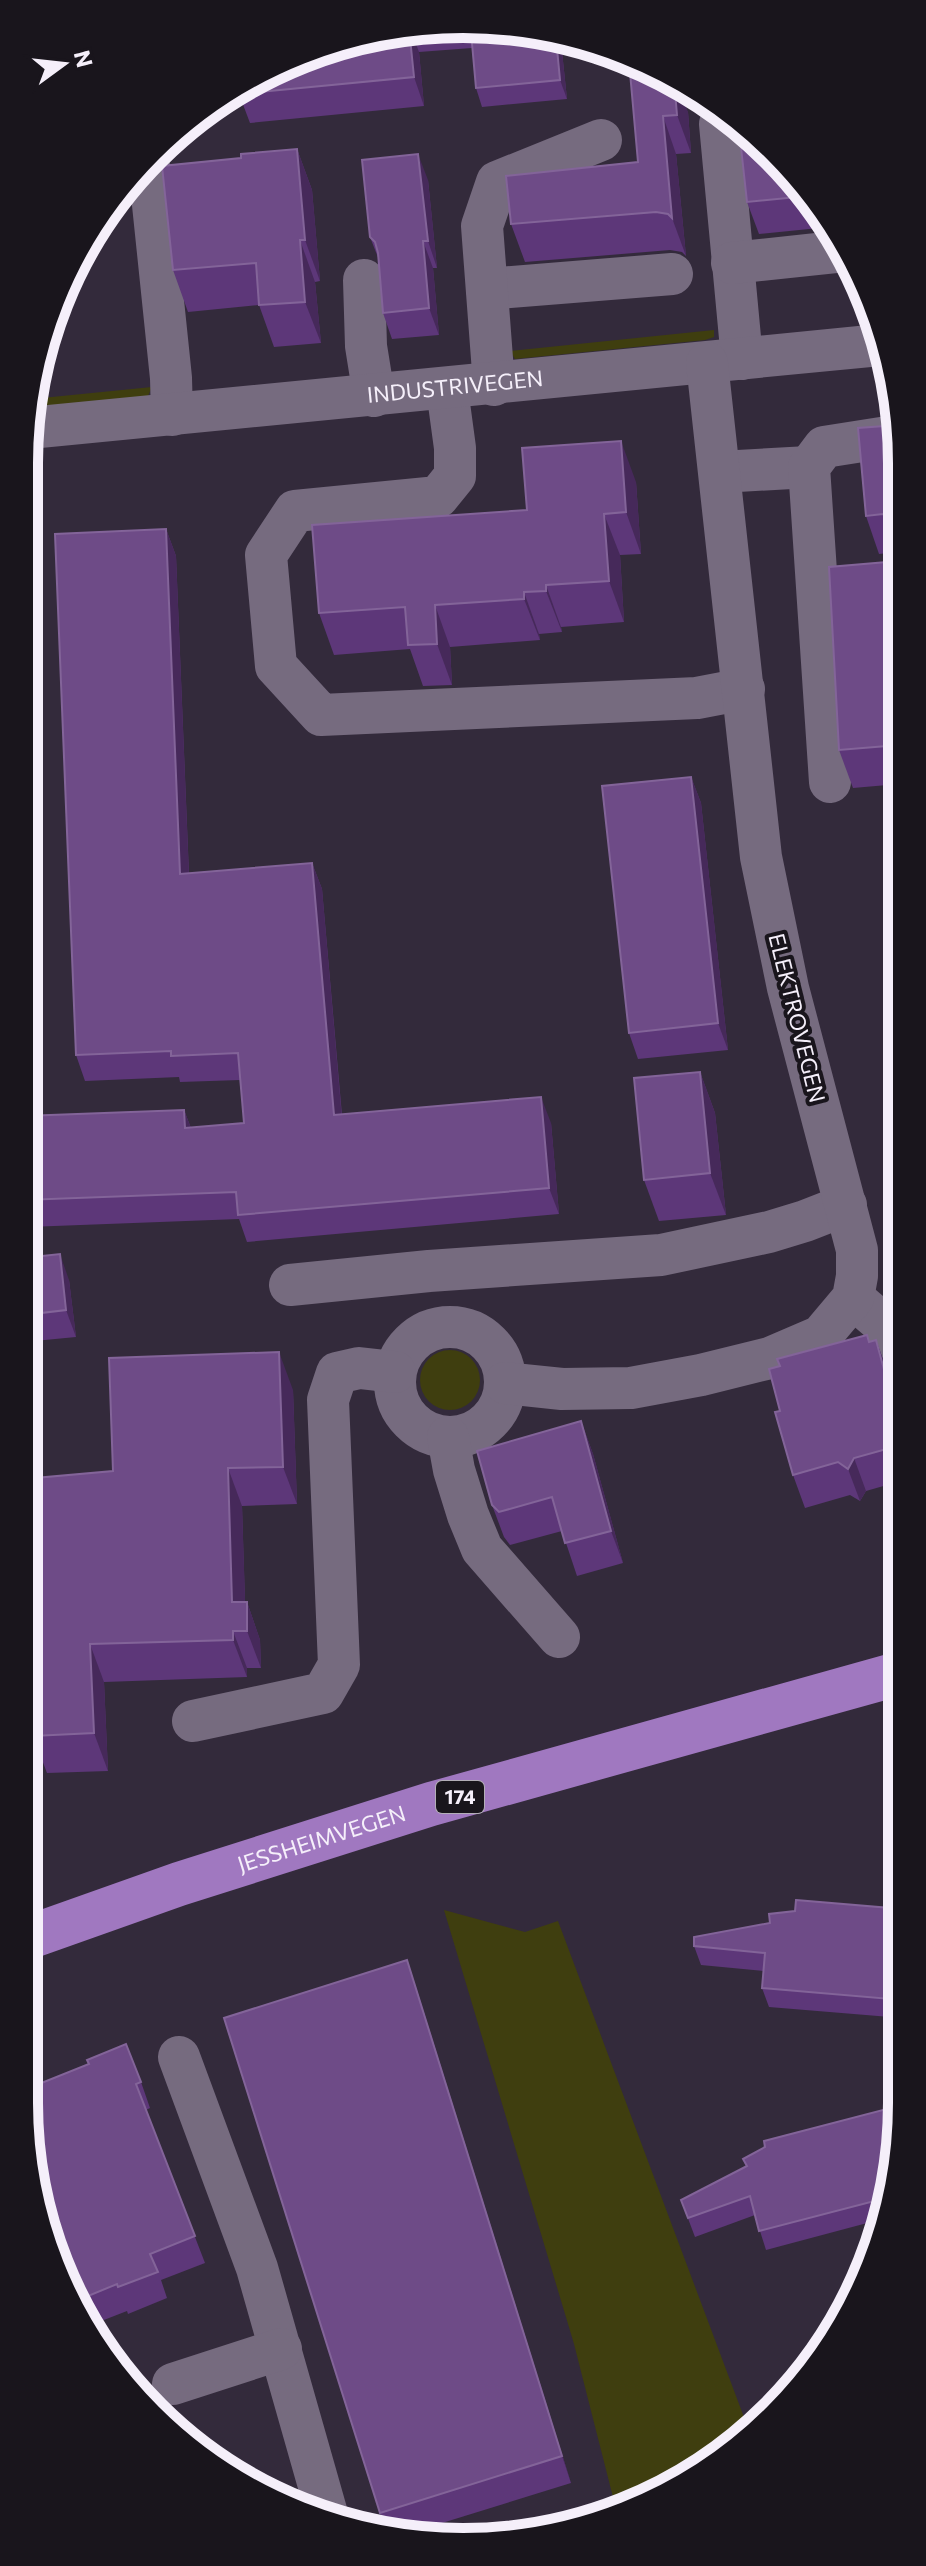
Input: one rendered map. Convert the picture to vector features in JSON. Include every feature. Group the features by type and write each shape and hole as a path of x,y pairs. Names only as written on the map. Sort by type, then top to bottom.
{"main road":[{"name":"JESSHEIMVEGEN","path":"38,1934 179,1884 431,1804 888,1677"}],"street":[{"name":"ELEKTROVEGEN","path":"720,125 732,263 720,472 761,857 788,988 857,1250 853,1298"},
{"path":"494,385 482,226 497,182 601,140"},
{"path":"150,175 172,415"},
{"path":"732,263 832,252"},
{"path":"487,289 672,274"},
{"path":"364,280 366,346 374,396"},
{"name":"INDUSTRIVEGEN","path":"40,427 872,346"},
{"path":"447,389 455,448 455,476 438,497 295,511 266,555 276,666 321,715 697,698 744,689"},
{"path":"830,782 809,467 824,447 887,437"},
{"path":"720,472 809,467"},
{"path":"817,583 858,580"},
{"path":"290,1285 426,1271 661,1255 769,1232 846,1205"},
{"path":"426,1271 433,1330"},
{"path":"505,1383 562,1389 631,1388 701,1375 770,1358 821,1336 853,1298 881,1322 888,1333"},
{"path":"446,1327 464,1329 481,1336 494,1349 502,1365 505,1383 502,1400 487,1422 465,1435 448,1437 429,1433 413,1423 401,1409 395,1391 395,1372 401,1355 413,1341 433,1330 446,1327"},
{"path":"193,1721 323,1693 339,1665 328,1400 337,1373 359,1368 395,1372"},
{"path":"448,1437 454,1470 482,1549 559,1637"},
{"path":"179,2057 257,2268 324,2504"},
{"path":"173,2384 281,2349"}],"shaded area":[{"path":"714,330 714,337 705,340 515,359 510,351"},
{"path":"152,387 148,396 42,408 43,398"},
{"path":"450,1350 462,1352 471,1359 478,1368 478,1392 471,1401 462,1408 450,1410 438,1408 429,1401 422,1392 420,1380 422,1368 429,1359 438,1352"},
{"path":"444,1910 525,1932 558,1921 745,2421 676,2471 614,2500 574,2344"}],"building":[{"path":"472,38 557,48 560,80 476,88"},
{"path":"410,42 414,77 256,92 300,70 353,52"},
{"path":"630,72 675,95 677,115 663,116 672,218 656,212 511,224 506,176 638,162"},
{"path":"740,141 764,162 795,197 747,202"},
{"path":"297,149 305,240 300,240 305,302 259,305 256,263 173,270 162,166"},
{"path":"418,154 428,241 423,241 429,308 383,313 378,253 370,237 362,160"},
{"path":"886,426 888,515 866,516 858,428"},
{"path":"621,441 626,512 604,514 609,581 546,585 546,591 524,592 524,599 435,605 437,644 408,645 405,607 319,613 312,525 527,510 522,448"},
{"path":"166,529 180,874 312,863 334,1115 541,1097 549,1188 238,1215 236,1192 38,1199 38,1115 184,1110 185,1128 244,1123 238,1053 171,1056 171,1051 76,1055 55,534"},
{"path":"887,562 888,746 839,750 829,567"},
{"path":"691,777 718,1023 629,1033 602,786"},
{"path":"700,1072 710,1173 644,1180 634,1078"},
{"path":"60,1254 66,1310 38,1313 38,1256"},
{"path":"867,1335 869,1342 876,1340 888,1384 888,1449 854,1458 848,1469 838,1462 793,1475 775,1412 780,1411 769,1369 780,1366 777,1359"},
{"path":"279,1352 283,1467 228,1468 232,1602 247,1602 247,1631 233,1631 233,1640 90,1644 94,1733 38,1736 38,1478 113,1471 109,1358"},
{"path":"581,1421 611,1531 565,1543 552,1497 499,1512 492,1505 477,1451"},
{"path":"796,1900 888,1908 888,1999 762,1988 765,1953 694,1946 694,1937 770,1923 769,1914 795,1911"},
{"path":"407,1960 562,2456 380,2513 224,2018"},
{"path":"126,2044 141,2082 136,2084 195,2236 150,2254 158,2272 85,2297 70,2266 46,2186 39,2131 38,2084 89,2064 87,2060"},
{"path":"888,2109 877,2200 759,2231 750,2196 688,2218 681,2200 747,2166 743,2159 765,2147 764,2141"}]}
